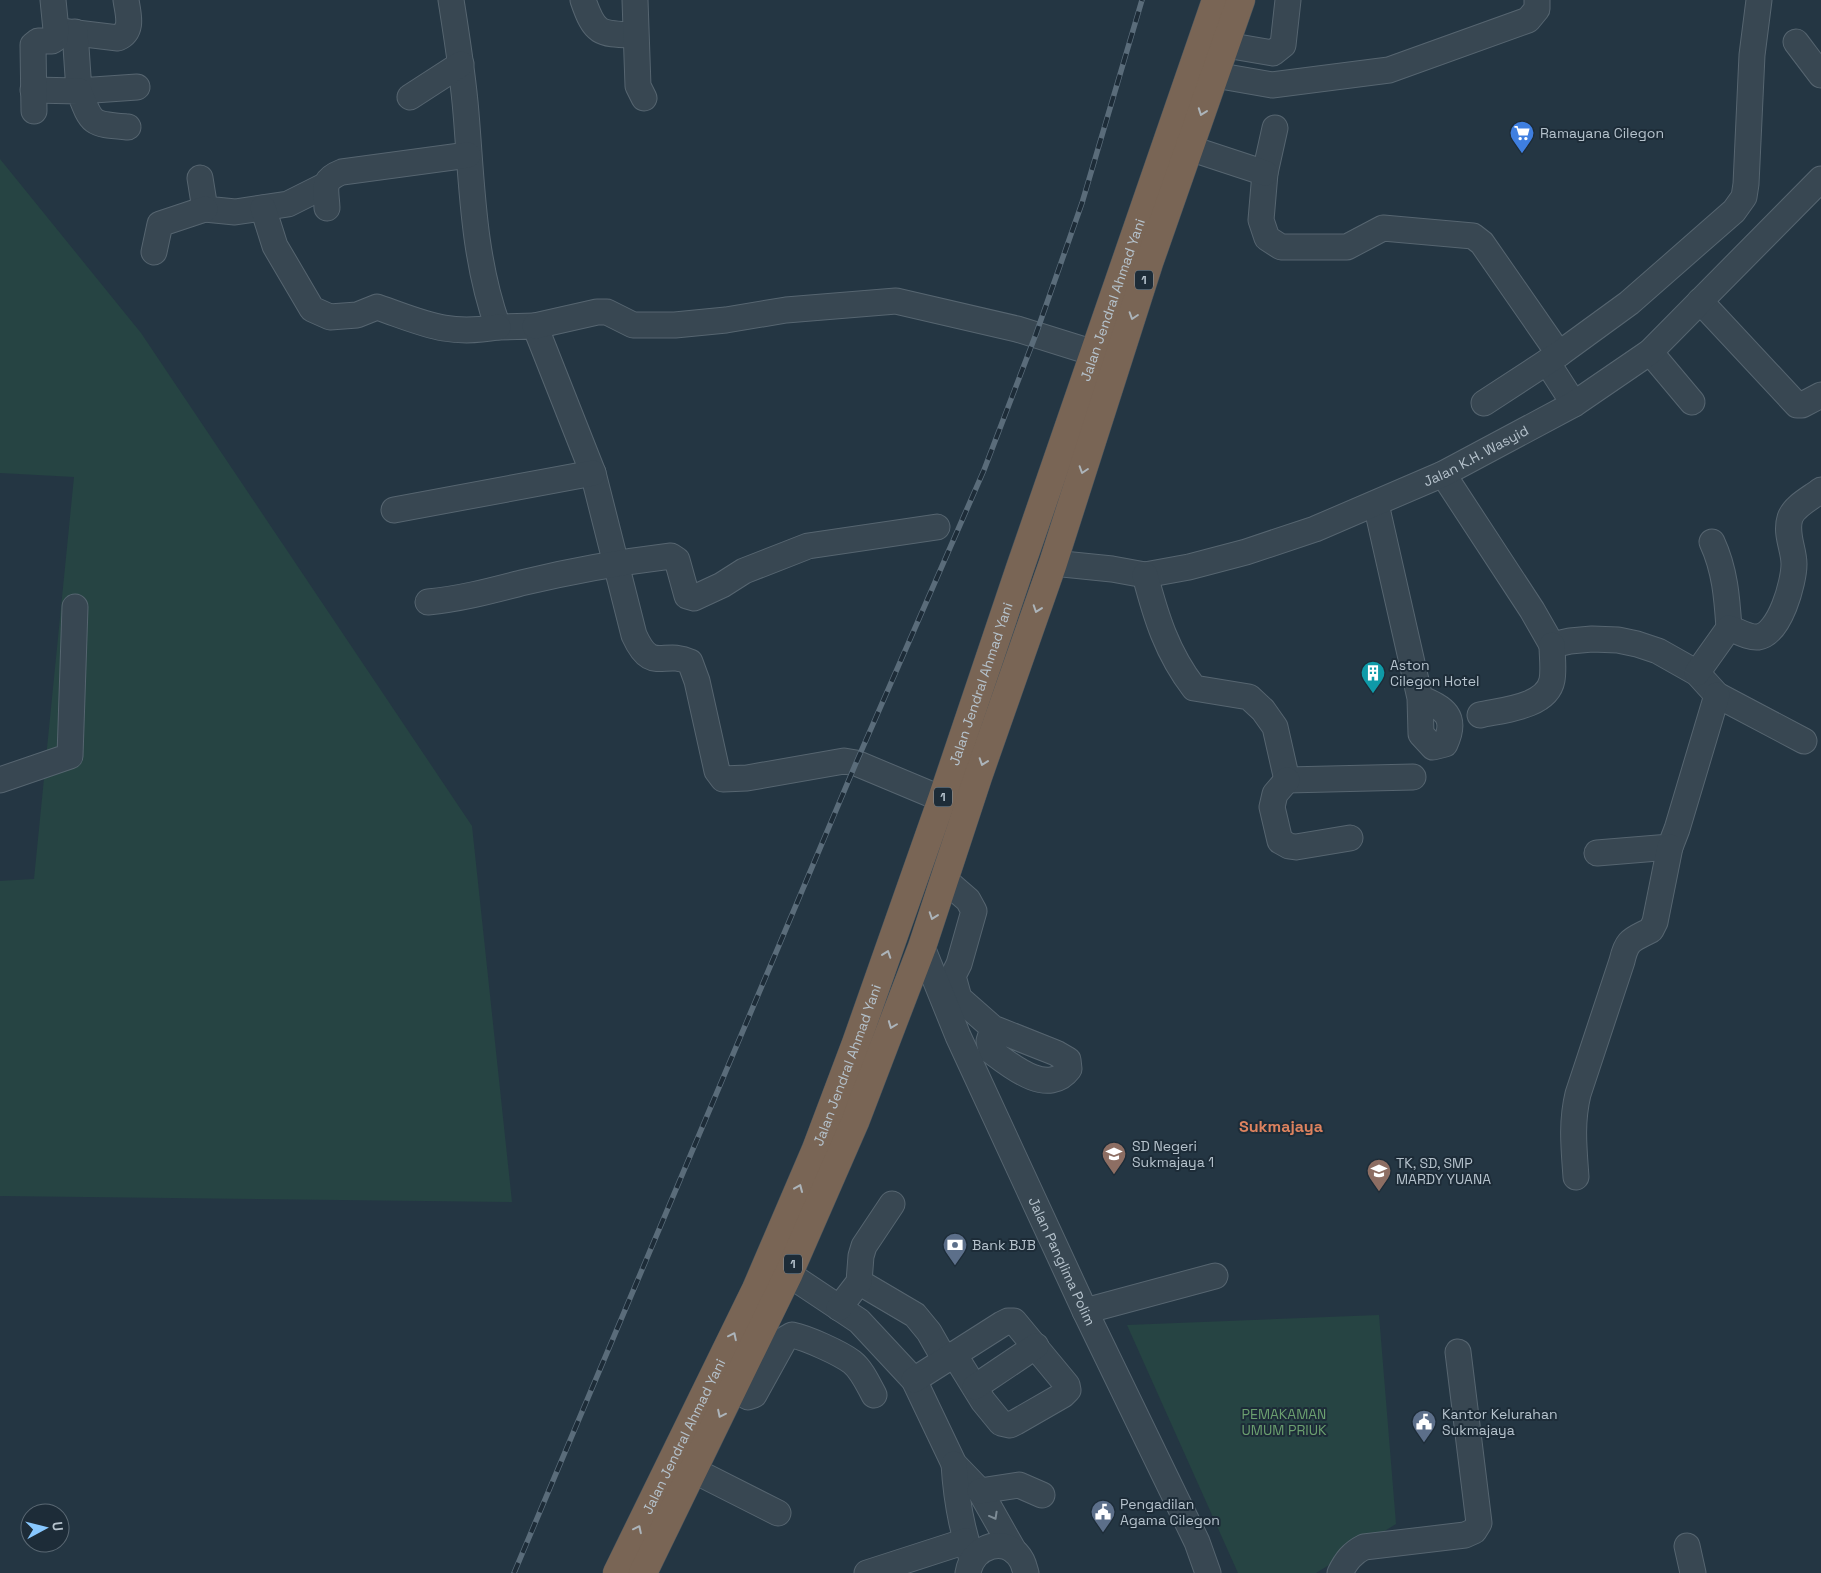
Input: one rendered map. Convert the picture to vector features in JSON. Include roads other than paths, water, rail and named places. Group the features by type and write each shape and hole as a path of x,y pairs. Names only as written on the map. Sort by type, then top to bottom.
{"highway":[{"name":"Jalan Jendral Ahmad Yani","path":"643,1573 733,1388 778,1267 816,1149 856,1043 942,798 1216,0"},
{"name":"Jalan Jendral Ahmad Yani","path":"616,1573 756,1289 778,1267 855,1122 922,947 978,777 1053,563 1149,263 1241,0"}],"street":[{"path":"53,0 66,31 79,91 87,113 93,121 100,125 128,127"},
{"path":"126,0 129,29 125,35 118,38 66,31 54,40 38,41 33,46 34,101 79,91 137,87"},
{"path":"451,0 461,64 472,198 479,254 498,327"},
{"path":"583,0 589,18 596,28 605,34 635,35"},
{"path":"635,0 638,86 644,98"},
{"path":"1226,45 1273,53 1283,45 1288,0"},
{"path":"1215,75 1272,85 1389,70 1528,20 1537,8 1537,0"},
{"path":"1484,403 1553,358 1629,303 1734,212 1744,197 1746,184 1752,55 1759,0"},
{"path":"1796,42 1821,75"},
{"path":"410,97 461,64"},
{"path":"1275,128 1265,173 1262,220 1267,238 1282,247 1347,247 1384,228 1473,236 1482,243 1553,358 1574,404"},
{"path":"1189,148 1265,173"},
{"path":"154,252 160,224 205,210 235,212 326,197 328,180 342,172 468,155"},
{"path":"200,178 205,210"},
{"name":"Jalan K.H. Wasyid","path":"1053,563 1112,569 1145,575 1189,567 1246,552 1315,529 1443,474 1574,404 1650,352 1821,179"},
{"path":"263,208 275,246 312,309 330,317 357,315 377,307 429,326 443,329 471,330 535,326 597,312 607,312 633,325 674,325 726,320 786,310 896,301 1017,329 1094,352"},
{"path":"1700,301 1797,405 1802,405 1821,395"},
{"path":"535,326 593,473 634,635 640,648 648,656 657,659 683,658 690,662 697,681 717,771 723,779 747,778 844,761 856,763 942,798"},
{"path":"1650,352 1692,402"},
{"path":"394,510 593,473"},
{"path":"1443,474 1532,610 1552,645 1552,681 1547,691 1535,703 1480,715"},
{"path":"1729,628 1757,637 1764,635 1770,630 1779,618 1792,580 1794,564 1789,534 1790,519 1793,512 1799,506 1821,490"},
{"path":"1376,504 1420,698"},
{"path":"428,602 482,594 521,583 616,563 672,556 677,560 687,596 694,598 722,586 744,571 808,546 937,527"},
{"path":"1697,673 1729,628 1726,587 1719,557 1712,542"},
{"path":"1145,575 1155,614 1167,646 1181,672 1194,688 1249,696 1263,710 1275,727 1287,780"},
{"path":"0,780 70,756 75,607"},
{"path":"1552,645 1570,640 1618,640 1658,651 1697,673 1717,695 1804,741"},
{"path":"1576,1178 1572,1135 1578,1094 1625,947 1632,940 1652,930 1670,847 1717,695"},
{"path":"1350,838 1296,847 1289,846 1280,841 1272,807 1275,794 1287,780 1413,777"},
{"path":"1597,853 1670,847"},
{"path":"945,880 968,900 974,911 959,964 953,976 959,998 993,1028"},
{"name":"Jalan Panglima Polim","path":"922,947 958,1036 1086,1311 1197,1542 1208,1573"},
{"path":"839,1308 859,1282 861,1256 864,1246 892,1204"},
{"path":"778,1267 859,1321 914,1380 954,1464 980,1491 1014,1551 1022,1561 1026,1573"},
{"path":"1086,1311 1215,1276"},
{"path":"859,1282 915,1316 929,1332 950,1357 975,1387 1000,1423 1010,1425 1063,1395 1068,1390 1067,1384 1014,1321 1008,1321 950,1357 914,1380"},
{"path":"733,1388 748,1397 754,1395 785,1338 792,1335 804,1337 853,1362 874,1395"},
{"path":"975,1387 1036,1346"},
{"path":"1340,1573 1345,1562 1354,1552 1364,1547 1465,1535 1474,1531 1479,1522 1458,1352"},
{"path":"954,1464 956,1496 968,1558"},
{"path":"693,1470 778,1513"},
{"path":"980,1491 1019,1485 1042,1495"},
{"path":"867,1573 968,1558 980,1550 991,1546 1003,1546 1014,1551"},
{"path":"1687,1546 1693,1573"}],"railway":[{"path":"514,1573 856,763 984,470 1036,334 1082,203 1142,0"}],"place":[{"name":"Ramayana Cilegon","path":"1522,154"},
{"name":"Aston Cilegon Hotel","path":"1373,694"},
{"name":"SD Negeri Sukmajaya 1","path":"1114,1175"},
{"name":"TK, SD, SMP MARDY YUANA","path":"1379,1192"},
{"name":"Bank BJB","path":"955,1266"},
{"name":"Kantor Kelurahan Sukmajaya","path":"1424,1443"},
{"name":"Pengadilan Agama Cilegon","path":"1103,1533"}],"district":[{"name":"Sukmajaya","path":"1281,1126"}],"park label":[{"name":"PEMAKAMAN UMUM PRIUK","path":"1284,1422"}]}
